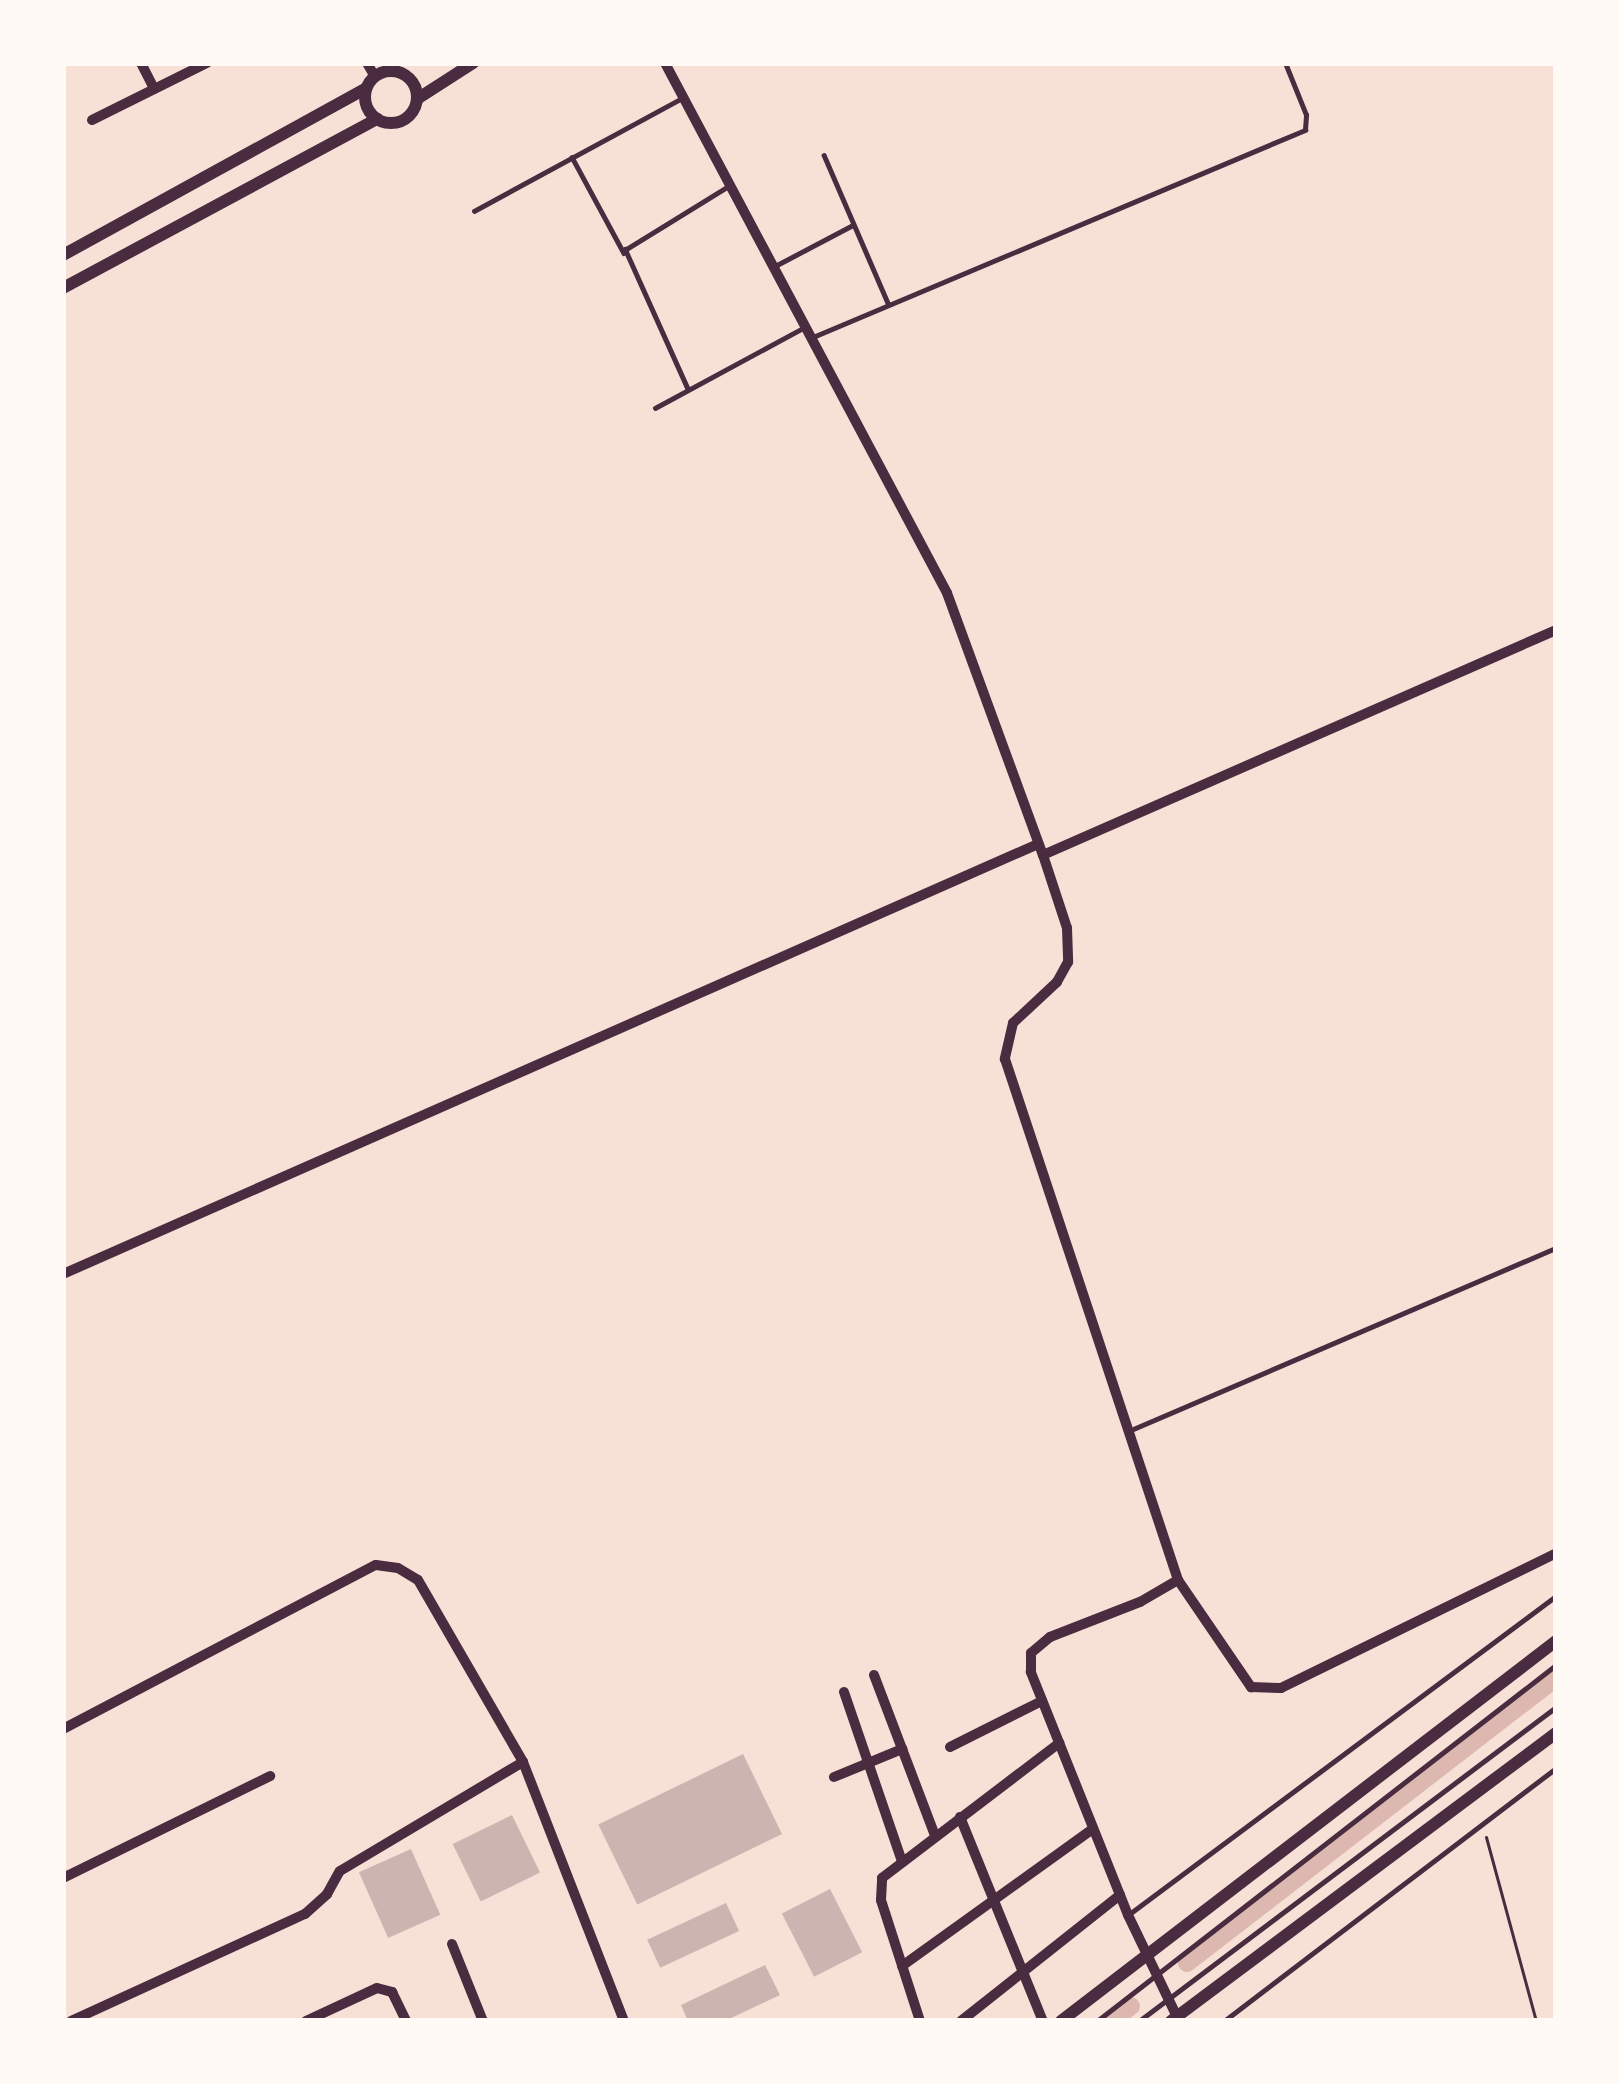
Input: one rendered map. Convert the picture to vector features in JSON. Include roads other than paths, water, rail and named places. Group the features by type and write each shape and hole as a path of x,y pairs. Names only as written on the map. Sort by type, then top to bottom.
{"street":[{"path":"141,63 154,89"},
{"path":"92,120 207,63"},
{"path":"377,119 366,106 371,69 399,71 414,63"},
{"path":"63,288 377,119 403,120 417,99 472,63"},
{"path":"665,63 953,607 1067,928 1068,962 1057,982 1013,1023 1004,1059 1178,1580 1251,1688 1261,1691 1315,1676 1556,1553"},
{"path":"399,71 412,82 417,99"},
{"path":"63,255 365,89"},
{"path":"63,1274 1556,629"},
{"path":"63,1729 376,1565 398,1568 418,1580 523,1762 624,2021"},
{"path":"1178,1580 1140,1602 1050,1637 1031,1653 1031,1672 1128,1916 1175,2020 1556,1733"},
{"path":"1061,2021 1556,1641"},
{"path":"874,1675 935,1836"},
{"path":"844,1692 902,1861"},
{"path":"950,1748 1042,1700"},
{"path":"920,2021 880,1890 882,1878 1059,1743"},
{"path":"834,1777 902,1749"},
{"path":"71,2021 305,1913 327,1894 340,1871 523,1762"},
{"path":"63,1878 269,1776"},
{"path":"960,1817 1042,2021"},
{"path":"902,1966 1094,1828"},
{"path":"961,2021 1120,1895"},
{"path":"452,1944 483,2021"},
{"path":"306,2021 377,1988 392,1992 406,2021"}],"lane":[{"path":"655,408 810,332 889,305 1305,130 1306,115 1285,63"},
{"path":"474,211 684,97"},
{"path":"824,155 889,305"},
{"path":"572,158 688,390"},
{"path":"625,256 629,246 732,184"},
{"path":"775,266 853,225"},
{"path":"1130,1430 1556,1249"},
{"path":"1128,1916 1556,1596"},
{"path":"1097,2021 1556,1665"},
{"path":"1139,2021 1556,1707"},
{"path":"1224,2021 1556,1768"}],"waterway":[{"path":"1187,1963 1556,1678"},
{"path":"1112,2021 1131,2006"}]}
